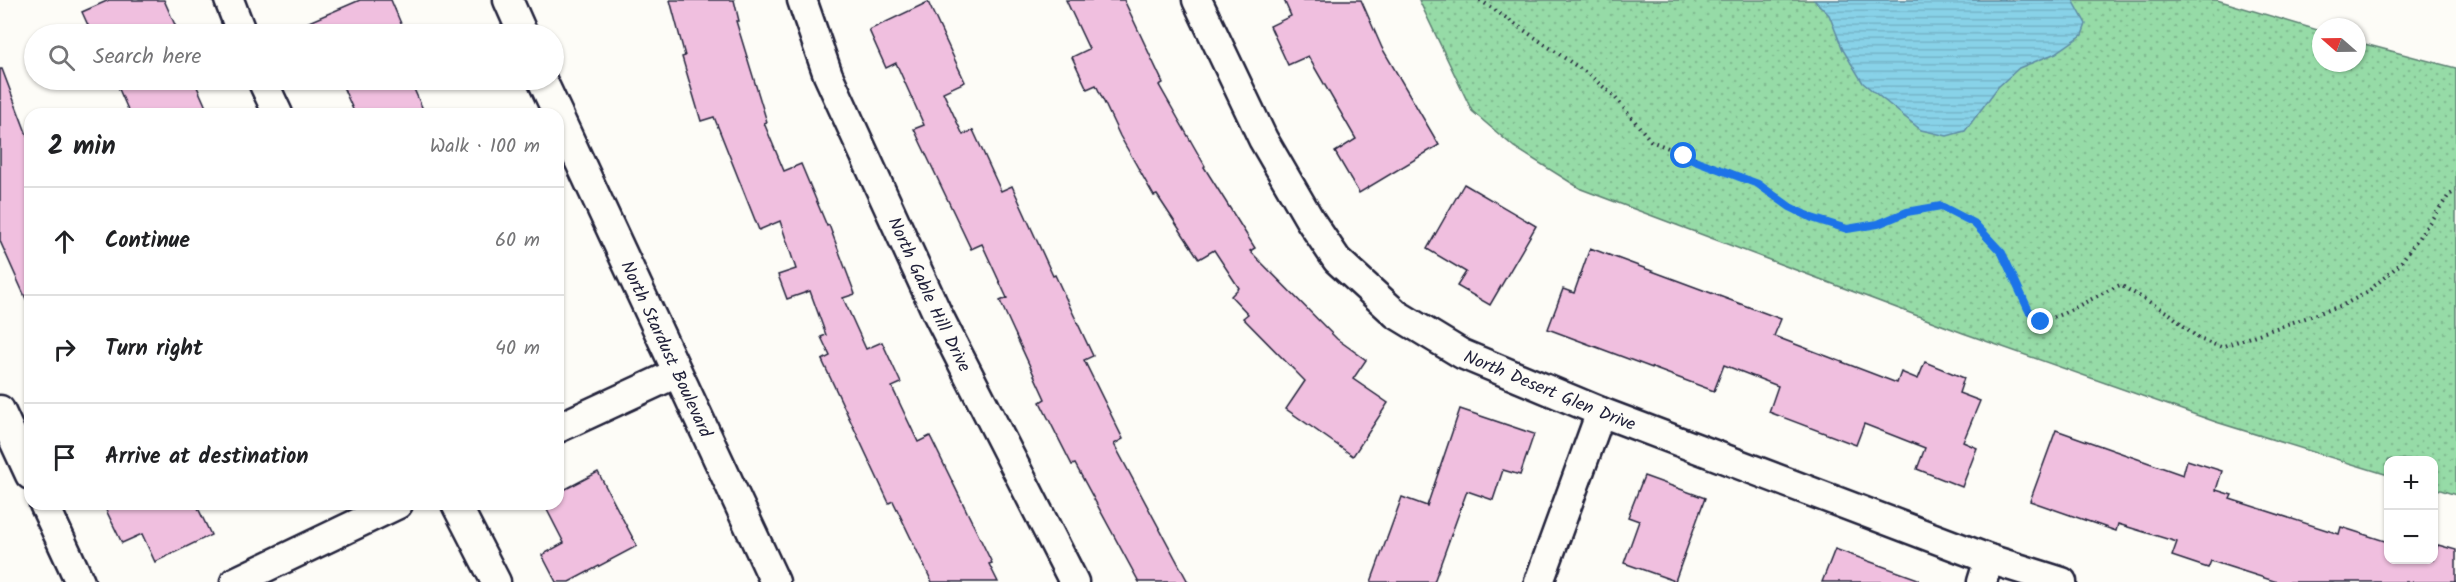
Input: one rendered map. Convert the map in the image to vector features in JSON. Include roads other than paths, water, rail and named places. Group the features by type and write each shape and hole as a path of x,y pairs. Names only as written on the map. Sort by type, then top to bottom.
{"street":[{"path":"229,0 238,24"},
{"path":"508,0 519,24"},
{"name":"North Gable Hill Drive","path":"802,0 828,75 937,313 1074,582"},
{"name":"North Desert Glen Drive","path":"1197,0 1263,139 1310,220 1337,260 1396,314 1462,354 1986,571 2062,582"},
{"path":"267,90 275,108"},
{"name":"North Stardust Boulevard","path":"547,90 555,108"},
{"name":"North Stardust Boulevard","path":"564,128 775,582"},
{"path":"564,425 677,373"},
{"path":"0,410 24,463"},
{"path":"1539,582 1601,412"},
{"path":"47,510 80,582"},
{"path":"235,582 385,510"},
{"path":"459,510 496,582"}],"water":[{"path":"1814,0 2073,0 2086,24 2082,35 2056,53 2019,68 1998,87 1965,131 1947,136 1921,130 1863,83 1843,50 1829,15"}]}
